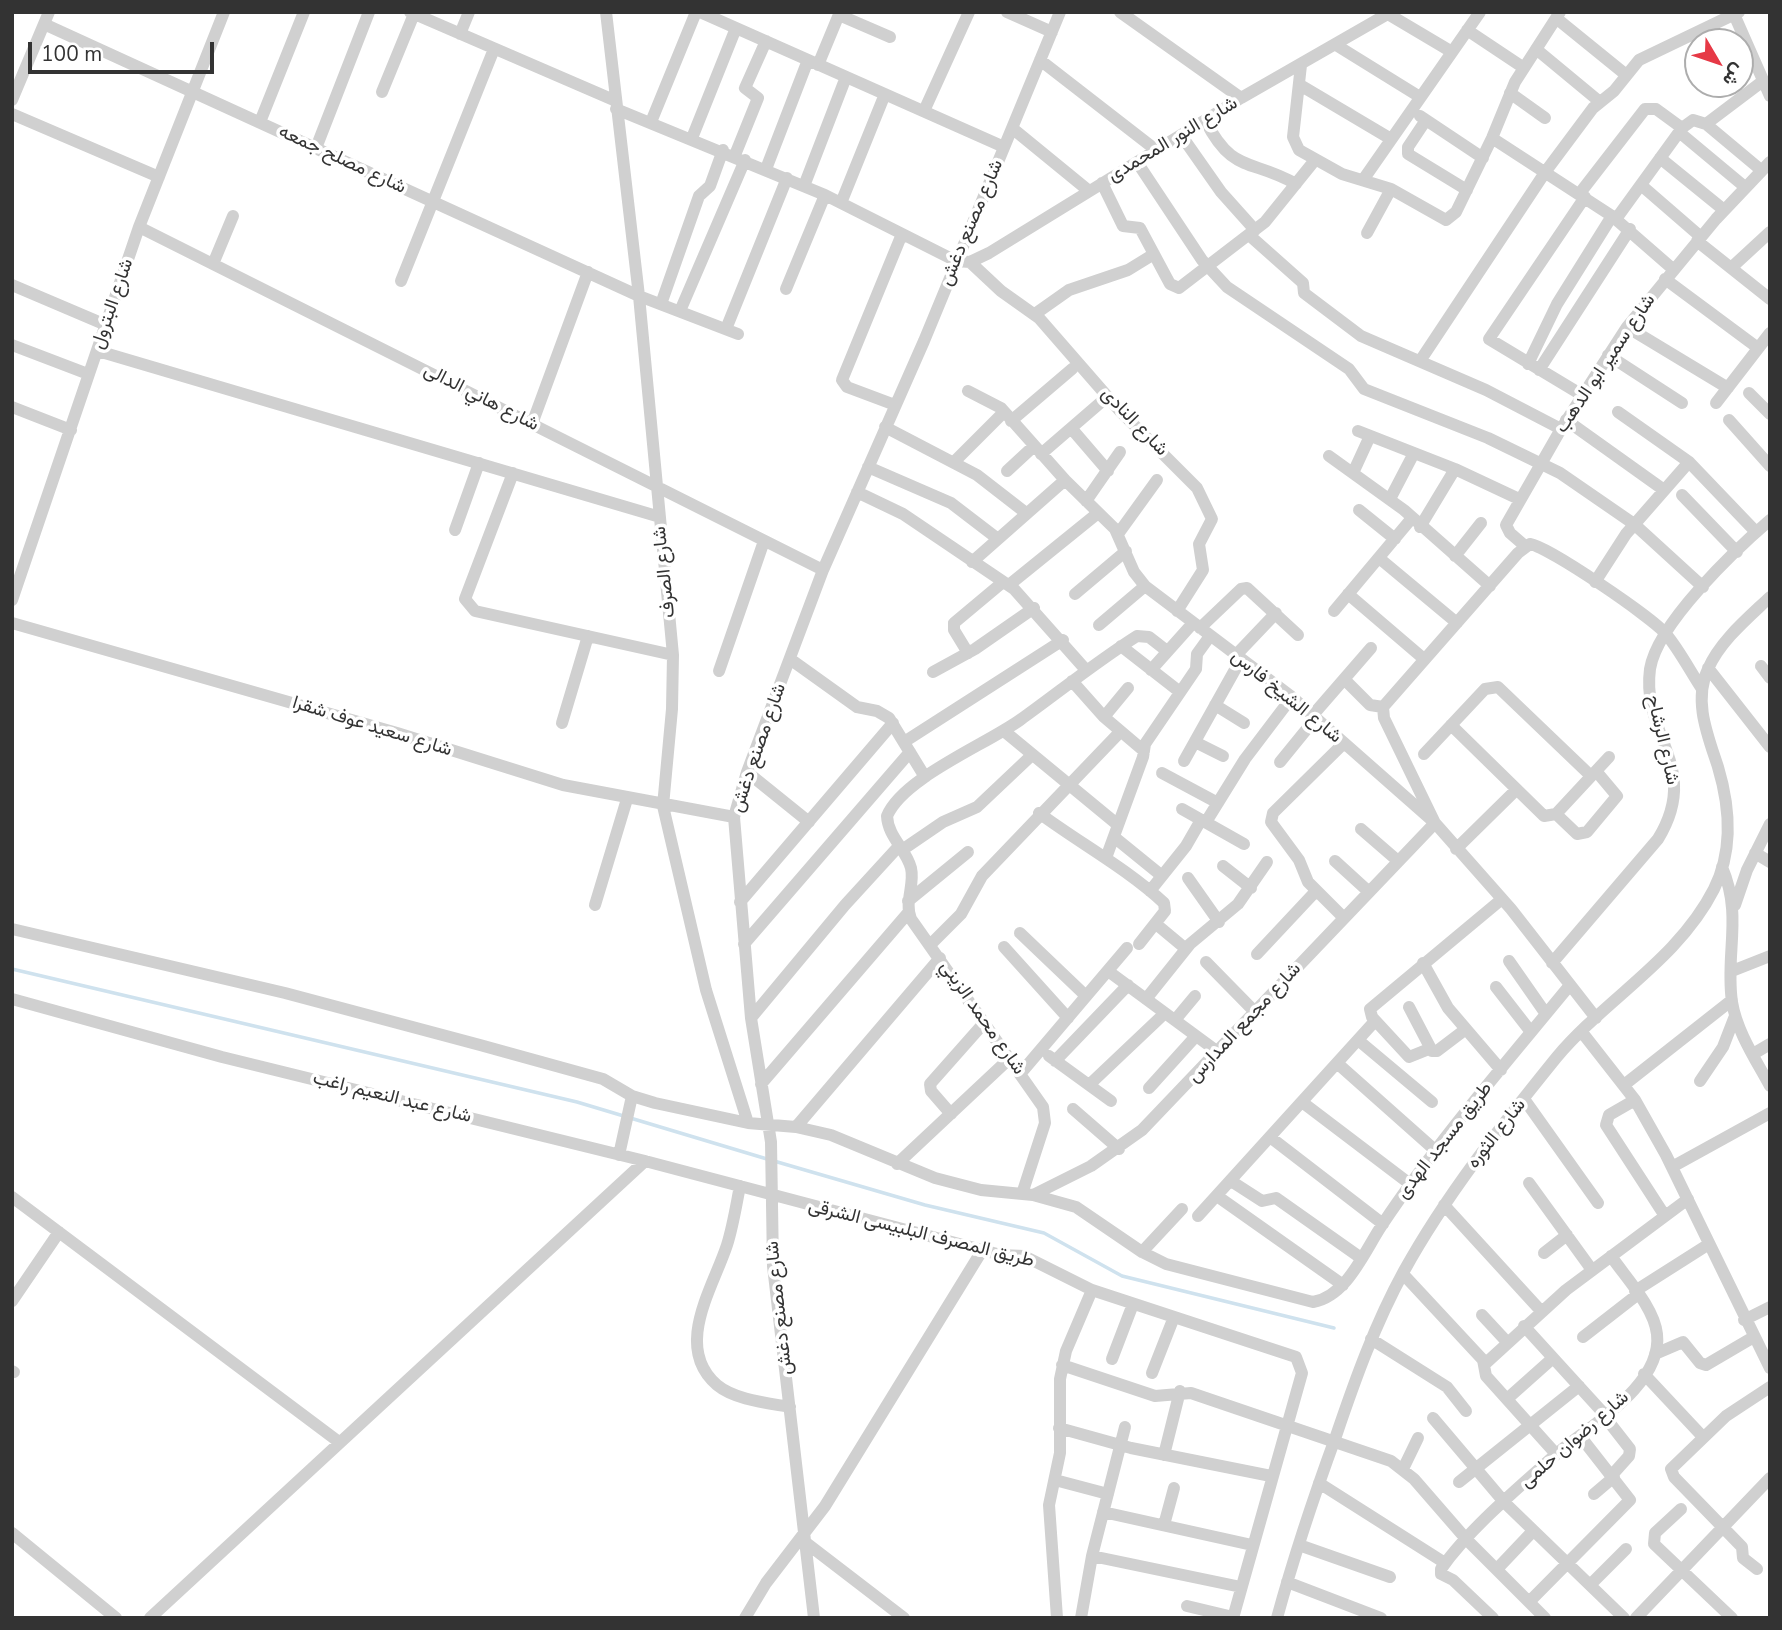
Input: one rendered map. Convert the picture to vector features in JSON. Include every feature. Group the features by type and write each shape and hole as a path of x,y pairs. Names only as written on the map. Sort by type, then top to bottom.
{"street":[{"name":"شارع البترول","path":"12,600 139,227 224,12"},
{"path":"260,122 304,12"},
{"path":"316,148 369,12"},
{"path":"460,34 469,12"},
{"name":"شارع الصرف","path":"606,12 639,296 673,655 673,709 663,806 706,990 748,1123"},
{"path":"651,122 698,12 722,17 736,28 1004,147"},
{"path":"924,111 968,12"},
{"path":"1007,12 1052,32"},
{"name":"شارع مصنع دغش","path":"814,1618 773,1266 771,1142 751,1017 734,817 747,772 822,570 895,405 1060,12"},
{"path":"1120,12 1241,98"},
{"path":"1363,180 1480,12"},
{"path":"1390,13 1452,52"},
{"name":"شارع النور المحمدى","path":"970,262 989,253 1241,98 1390,13"},
{"path":"1420,361 1588,113 1614,90 1639,60 1736,13 1770,96"},
{"path":"382,92 415,14 651,122 825,195 956,261 970,262"},
{"path":"766,169 813,62 840,14 890,37"},
{"path":"1301,65 1293,137 1299,150 1342,174 1391,189 1441,218 1450,219 1483,158 1510,93 1558,15 1625,74"},
{"name":"شارع مصلح جمعه","path":"46,18 193,92 639,296 732,332 787,178"},
{"path":"12,100 46,18"},
{"path":"692,138 736,28"},
{"path":"1467,30 1524,68"},
{"path":"680,312 734,155 758,98 745,88 766,41"},
{"path":"1336,44 1420,97"},
{"path":"401,281 494,49"},
{"path":"1536,49 1600,102"},
{"path":"1040,60 1156,150"},
{"path":"804,186 846,77"},
{"path":"1706,124 1763,81"},
{"path":"1300,85 1391,139"},
{"path":"1510,93 1545,118"},
{"path":"841,204 885,94"},
{"path":"1582,396 1489,339 1582,195 1648,108 1656,108 1745,187"},
{"path":"1411,110 1483,158"},
{"path":"12,114 159,177"},
{"path":"1205,120 1220,148 1235,160 1274,173 1296,184"},
{"path":"1426,120 1408,147 1408,155 1466,190"},
{"path":"1534,367 1557,304 1614,218 1680,130 1693,120 1706,124 1765,166"},
{"path":"1012,128 1089,191"},
{"path":"1181,135 1252,232 1303,283 1304,293 1348,327 1368,340 1564,424 1664,490"},
{"path":"1492,138 1630,229 1670,275 1759,348"},
{"path":"661,304 699,196 709,188 734,155"},
{"path":"1660,158 1724,210"},
{"path":"1102,183 1124,228 1139,226 1170,284 1176,287 1185,285 1252,232 1315,160"},
{"path":"1137,162 1208,267 1227,287 1349,369 1361,386 1371,393 1488,438 1541,463 1634,524 1703,587"},
{"name":"شارع سمير ابو الدهب","path":"1525,546 1506,529 1519,499 1564,424 1628,327 1699,239 1765,166"},
{"path":"1641,185 1731,268 1769,297"},
{"path":"1367,233 1391,189"},
{"path":"786,289 825,195"},
{"path":"213,264 233,216"},
{"name":"شارع هاني الدالى","path":"139,227 822,570"},
{"path":"1534,367 1630,229"},
{"path":"1731,268 1770,232"},
{"path":"895,405 847,387 842,380 902,234"},
{"path":"1035,314 1069,290 1128,270 1154,254"},
{"name":"شارع النادى","path":"970,262 1001,291 1035,314 1107,397 1182,471 1210,511 1212,519 1199,544 1203,570 1177,611"},
{"path":"532,424 588,272"},
{"path":"12,285 106,325"},
{"path":"1628,327 1728,388"},
{"path":"1716,403 1770,333"},
{"path":"12,345 88,374"},
{"path":"98,351 660,517"},
{"path":"1608,355 1682,403"},
{"path":"954,462 1008,416 1072,369"},
{"name":"شارع الشيخ فارس","path":"968,391 989,400 1008,416 1118,534 1134,572 1145,586 1292,698 1435,823 1502,899 1596,1018"},
{"path":"1749,393 1770,414"},
{"path":"1007,471 1071,428 1107,397"},
{"path":"12,407 71,430"},
{"path":"1618,412 1689,462 1756,531"},
{"path":"1729,420 1770,466"},
{"path":"885,427 985,479 1026,513"},
{"path":"1071,428 1108,471"},
{"path":"1353,473 1364,434 1455,469 1519,499"},
{"path":"1086,501 1121,452"},
{"path":"1390,499 1414,453"},
{"path":"1329,456 1390,499 1490,586"},
{"path":"1595,582 1634,524 1689,462"},
{"path":"455,530 479,463"},
{"path":"868,467 951,503 998,539"},
{"path":"1334,611 1395,539 1416,523 1455,469"},
{"path":"513,473 465,599 467,605 475,611 673,655"},
{"path":"972,562 1065,480"},
{"path":"1118,534 1157,480"},
{"path":"857,492 911,519 1006,584 1034,608 1086,670"},
{"path":"1682,495 1737,552"},
{"path":"1359,510 1395,539"},
{"path":"968,653 954,630 954,623 1098,513"},
{"name":"شارع الرشاح","path":"1552,963 1658,839 1669,822 1675,781 1652,705 1649,686 1651,667 1665,632 1703,587 1756,531 1770,520"},
{"path":"1455,556 1481,523"},
{"path":"719,671 764,541"},
{"path":"1383,707 1525,546 1534,544 1595,582 1665,632 1702,689"},
{"path":"1075,594 1126,551"},
{"path":"1380,558 1457,623"},
{"path":"1099,625 1145,586"},
{"path":"1150,670 1167,651 1201,629 1241,589 1247,587 1298,635"},
{"path":"1348,594 1424,659"},
{"path":"1702,689 1708,668 1720,649 1768,604"},
{"path":"933,672 968,653 1034,608"},
{"path":"1184,761 1238,657 1276,613"},
{"name":"شارع سعيد عوف شقرا","path":"12,623 397,733 538,778 627,799 734,817"},
{"path":"1106,858 1147,740 1196,669 1201,629"},
{"path":"908,907 912,871 887,816 895,804 925,777 1004,731 1137,636 1146,635 1167,651"},
{"path":"562,723 588,636"},
{"path":"744,944 907,747 1063,640"},
{"path":"1121,646 1180,692"},
{"path":"1280,762 1371,648"},
{"path":"790,659 857,708 884,714 893,723 925,777"},
{"path":"1761,666 1770,678"},
{"path":"1708,668 1770,747"},
{"path":"1344,679 1370,705 1383,707"},
{"path":"1072,681 1104,717 1143,751"},
{"path":"1423,754 1485,689 1493,686 1506,692 1617,796 1587,832 1577,834 1556,814"},
{"path":"1104,717 1128,688"},
{"name":"شارع الثوره","path":"1277,1618 1319,1482 1371,1339 1403,1274 1444,1205 1524,1099 1581,1031 1684,934 1707,903 1727,848 1727,807 1706,730 1702,689"},
{"path":"1150,891 1218,803 1245,760 1292,698"},
{"path":"1215,705 1244,723"},
{"path":"1383,707 1386,723 1435,823"},
{"path":"740,902 893,723"},
{"path":"1451,725 1541,815 1549,817 1556,814 1609,757"},
{"path":"1004,731 1066,785 1162,876"},
{"path":"930,945 955,922 982,876 1039,813 1120,732"},
{"path":"1195,742 1223,756"},
{"path":"1343,744 1271,819 1272,825 1299,860 1317,891 1344,918"},
{"path":"751,1017 845,905 900,848 943,822 977,807 1032,755"},
{"path":"747,772 808,822"},
{"path":"1162,773 1218,803"},
{"path":"1456,849 1516,790"},
{"path":"595,905 627,799"},
{"path":"1182,809 1244,844"},
{"path":"1020,1074 1108,971 1156,923 1166,908 1150,891 1106,858 1039,813"},
{"name":"شارع مجمع المدارس","path":"1027,1195 1119,1149 1157,1116 1435,823"},
{"path":"1734,909 1755,853 1770,824"},
{"path":"1361,829 1398,861"},
{"path":"761,1084 908,907 968,852"},
{"path":"1755,853 1770,862"},
{"path":"1335,861 1369,892"},
{"path":"1146,999 1186,949 1219,922 1251,888 1267,862"},
{"path":"1223,866 1251,888"},
{"path":"1722,867 1734,909 1732,1000 1735,1016 1770,1086"},
{"path":"1188,877 1219,922"},
{"path":"1257,954 1317,891"},
{"path":"1198,1216 1359,1040 1372,1016 1423,963 1502,899"},
{"name":"شارع محمد الزيني","path":"908,907 930,945 1020,1074 1045,1115 1027,1195"},
{"path":"1156,923 1186,949"},
{"path":"12,929 285,993 415,1028 603,1079 632,1096 748,1123 769,1127 796,1127 831,1135 897,1164 959,1185 1027,1195 1076,1207 1142,1252 1182,1209"},
{"path":"1020,933 1086,996"},
{"path":"1004,947 1068,1018"},
{"path":"1732,971 1770,956"},
{"path":"796,1127 940,958"},
{"path":"1509,961 1546,1014"},
{"path":"1206,962 1255,1012"},
{"path":"1423,963 1442,998 1501,1070"},
{"path":"1108,971 1218,1052"},
{"path":"1055,1061 1128,985"},
{"name":"طريق مسجد الهدى","path":"1142,1252 1166,1265 1302,1300 1326,1300 1342,1285 1410,1184 1570,985"},
{"path":"1496,987 1531,1032"},
{"path":"1089,1085 1195,996"},
{"name":"شارع عبد النعيم راغب","path":"12,999 222,1057 645,1161 772,1197"},
{"path":"1624,1085 1732,1000"},
{"path":"1409,1007 1429,1049"},
{"path":"1372,1016 1409,1057 1429,1049 1437,1051 1466,1029"},
{"path":"1700,1082 1723,1047 1735,1016"},
{"path":"950,1114 931,1091 930,1084 984,1023"},
{"path":"1581,1031 1635,1100 1672,1167 1752,1338 1770,1368"},
{"path":"1149,1088 1196,1036"},
{"path":"1359,1040 1432,1102"},
{"path":"1753,1054 1770,1044"},
{"path":"1040,1050 1111,1101"},
{"path":"897,1164 1009,1059"},
{"path":"1338,1063 1436,1151"},
{"path":"619,1155 632,1096"},
{"path":"1524,1099 1598,1203"},
{"path":"1635,1100 1609,1115 1606,1125 1665,1216"},
{"path":"1302,1102 1410,1184"},
{"path":"1073,1110 1119,1149"},
{"path":"1672,1167 1770,1113"},
{"path":"1270,1137 1383,1224"},
{"path":"150,1618 645,1161"},
{"path":"1231,1181 1260,1200 1276,1198 1361,1258"},
{"path":"1529,1183 1592,1270"},
{"path":"740,1186 727,1244 697,1328 697,1353 704,1368 727,1391 790,1407"},
{"path":"1217,1196 1342,1285"},
{"name":"طريق المصرف البلبيسى الشرقى","path":"772,1197 1006,1256 1024,1256 1092,1290 1296,1357 1301,1364 1302,1373 1290,1427"},
{"path":"13,1199 339,1442"},
{"path":"1556,1454 1485,1374 1486,1363 1541,1311 1688,1199"},
{"path":"1444,1205 1541,1311"},
{"path":"12,1301 59,1231"},
{"path":"1544,1253 1567,1235"},
{"path":"1583,1337 1636,1293 1709,1244"},
{"path":"745,1618 825,1506 983,1249"},
{"path":"1611,1256 1656,1328 1655,1354 1684,1342 1700,1363 1706,1364 1752,1338"},
{"path":"1403,1274 1486,1363"},
{"path":"1057,1618 1049,1513 1060,1453 1062,1365 1092,1290"},
{"path":"1112,1359 1133,1304"},
{"path":"1744,1320 1770,1307"},
{"path":"1482,1315 1507,1342"},
{"path":"1152,1373 1174,1317"},
{"path":"1524,1326 1579,1386 1630,1449 1629,1456 1594,1494"},
{"path":"1371,1339 1447,1387 1466,1411"},
{"name":"شارع رضوان حلمى","path":"1442,1567 1556,1454 1605,1417 1644,1374 1655,1354"},
{"path":"1507,1399 1553,1358"},
{"path":"1062,1365 1155,1396 1180,1391 1378,1455 1404,1469 1467,1540 1545,1618"},
{"path":"1644,1374 1703,1437"},
{"path":"1459,1482 1579,1386"},
{"path":"1757,1569 1743,1558 1742,1547 1671,1472 1674,1463 1731,1412 1770,1387"},
{"path":"1164,1455 1180,1391"},
{"path":"1433,1418 1505,1503 1624,1618"},
{"path":"1081,1618 1092,1556 1125,1427"},
{"path":"1187,1606 1233,1617 1271,1476 1290,1427"},
{"path":"1059,1428 1120,1446 1271,1476"},
{"path":"1529,1602 1630,1500 1580,1436"},
{"path":"1404,1469 1418,1438"},
{"path":"1636,1618 1770,1478"},
{"path":"1055,1480 1108,1494"},
{"path":"1319,1482 1442,1567 1488,1616"},
{"path":"1164,1525 1174,1488"},
{"path":"1681,1509 1653,1538 1656,1546 1732,1618"},
{"path":"1103,1512 1252,1545"},
{"path":"1497,1569 1533,1531"},
{"path":"12,1533 116,1618"},
{"path":"804,1538 904,1618"},
{"path":"1299,1545 1390,1577"},
{"path":"1590,1586 1626,1549"},
{"path":"1092,1556 1241,1587"},
{"path":"1287,1582 1381,1618"}],"waterway":[{"path":"12,969 577,1102 767,1159"},
{"path":"774,1161 925,1205 1044,1233 1122,1276 1334,1328"}]}
